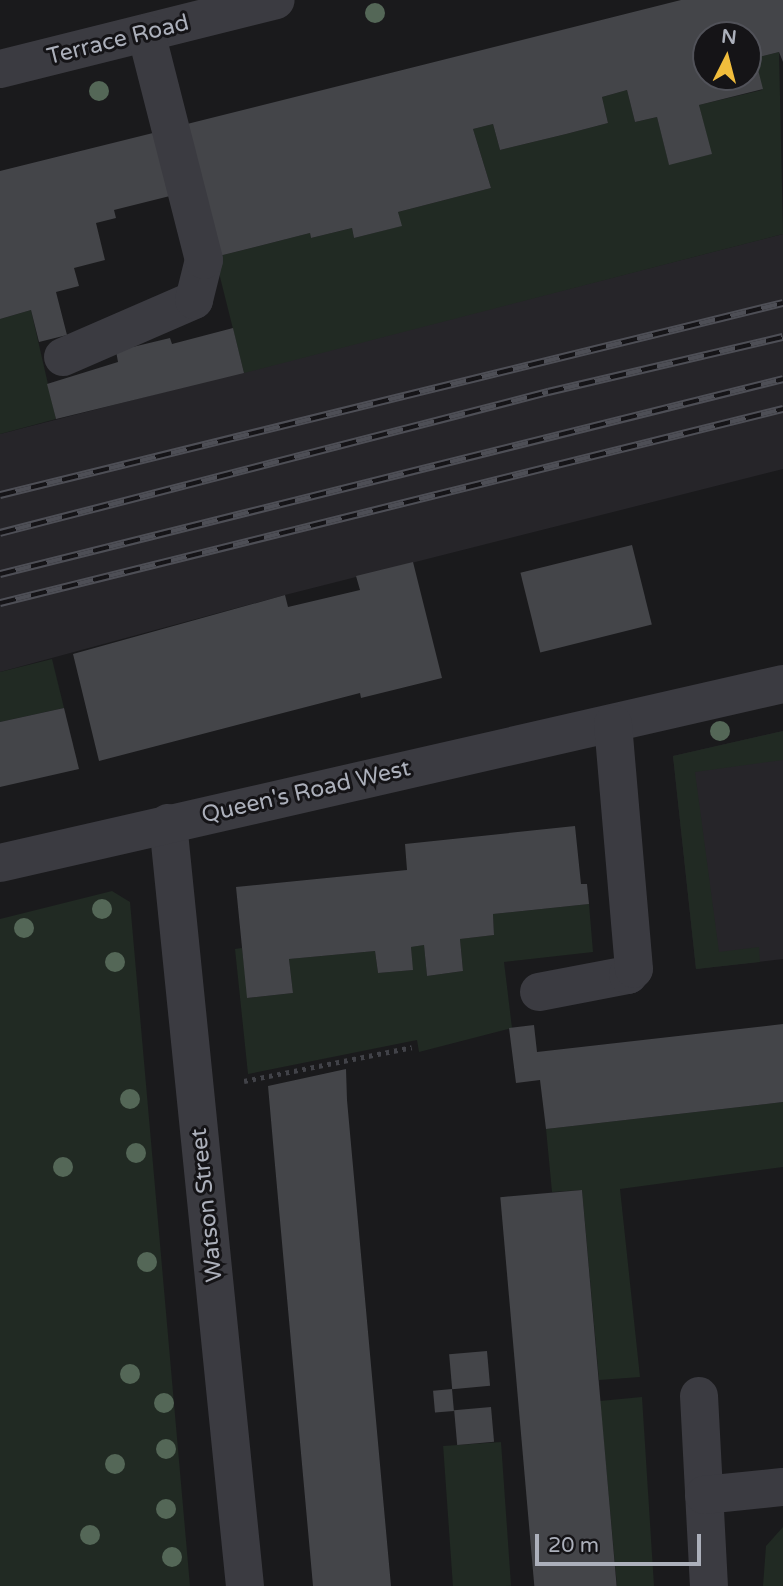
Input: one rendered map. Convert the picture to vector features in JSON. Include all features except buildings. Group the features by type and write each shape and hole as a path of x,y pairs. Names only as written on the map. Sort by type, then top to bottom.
{"street":[{"name":"Terrace Road","path":"0,69 276,0"},
{"path":"63,357 194,300 204,260 146,33"},
{"name":"Queen's Road West","path":"0,863 783,684"},
{"path":"539,992 628,975 634,970 613,723"},
{"name":"Watson Street","path":"168,823 245,1586"},
{"path":"699,1396 709,1586"},
{"path":"704,1495 783,1487"}],"path":[{"path":"195,1090 412,1047"}],"shaded area":[{"path":"779,52 783,234 244,373 215,257 310,233 311,238 352,228 354,238 401,226 398,212 491,188 473,129 493,124 500,150 566,134 608,123 602,97 627,90 635,122 657,117 669,164 711,154 699,105 762,91 762,56"},
{"path":"783,234 783,469 285,595 0,672 0,434"},
{"path":"31,310 56,419 0,434 0,319"},
{"path":"52,659 64,708 0,722 0,672"},
{"path":"783,731 783,959 696,969 673,756"},
{"path":"783,731 783,760 695,772 719,952 759,947 760,962 696,969 673,756"},
{"path":"112,891 130,902 190,1586 0,1586 0,919"},
{"path":"589,904 593,952 504,962 512,1028 419,1052 417,1040 248,1074 235,949 242,948 248,998 293,993 289,959 375,951 378,973 412,970 411,947 424,945 427,976 463,971 460,939 494,935 493,914"},
{"path":"783,1102 783,1167 620,1189 640,1377 599,1380 582,1190 552,1192 546,1129"},
{"path":"642,1397 654,1586 617,1586 600,1401"},
{"path":"501,1442 511,1586 453,1586 443,1446"},
{"path":"783,1527 783,1586 763,1586 766,1546"}],"railway":[{"path":"0,495 783,303"},
{"path":"0,533 548,392 783,337"},
{"path":"0,574 783,379"},
{"path":"0,603 783,409"}]}
